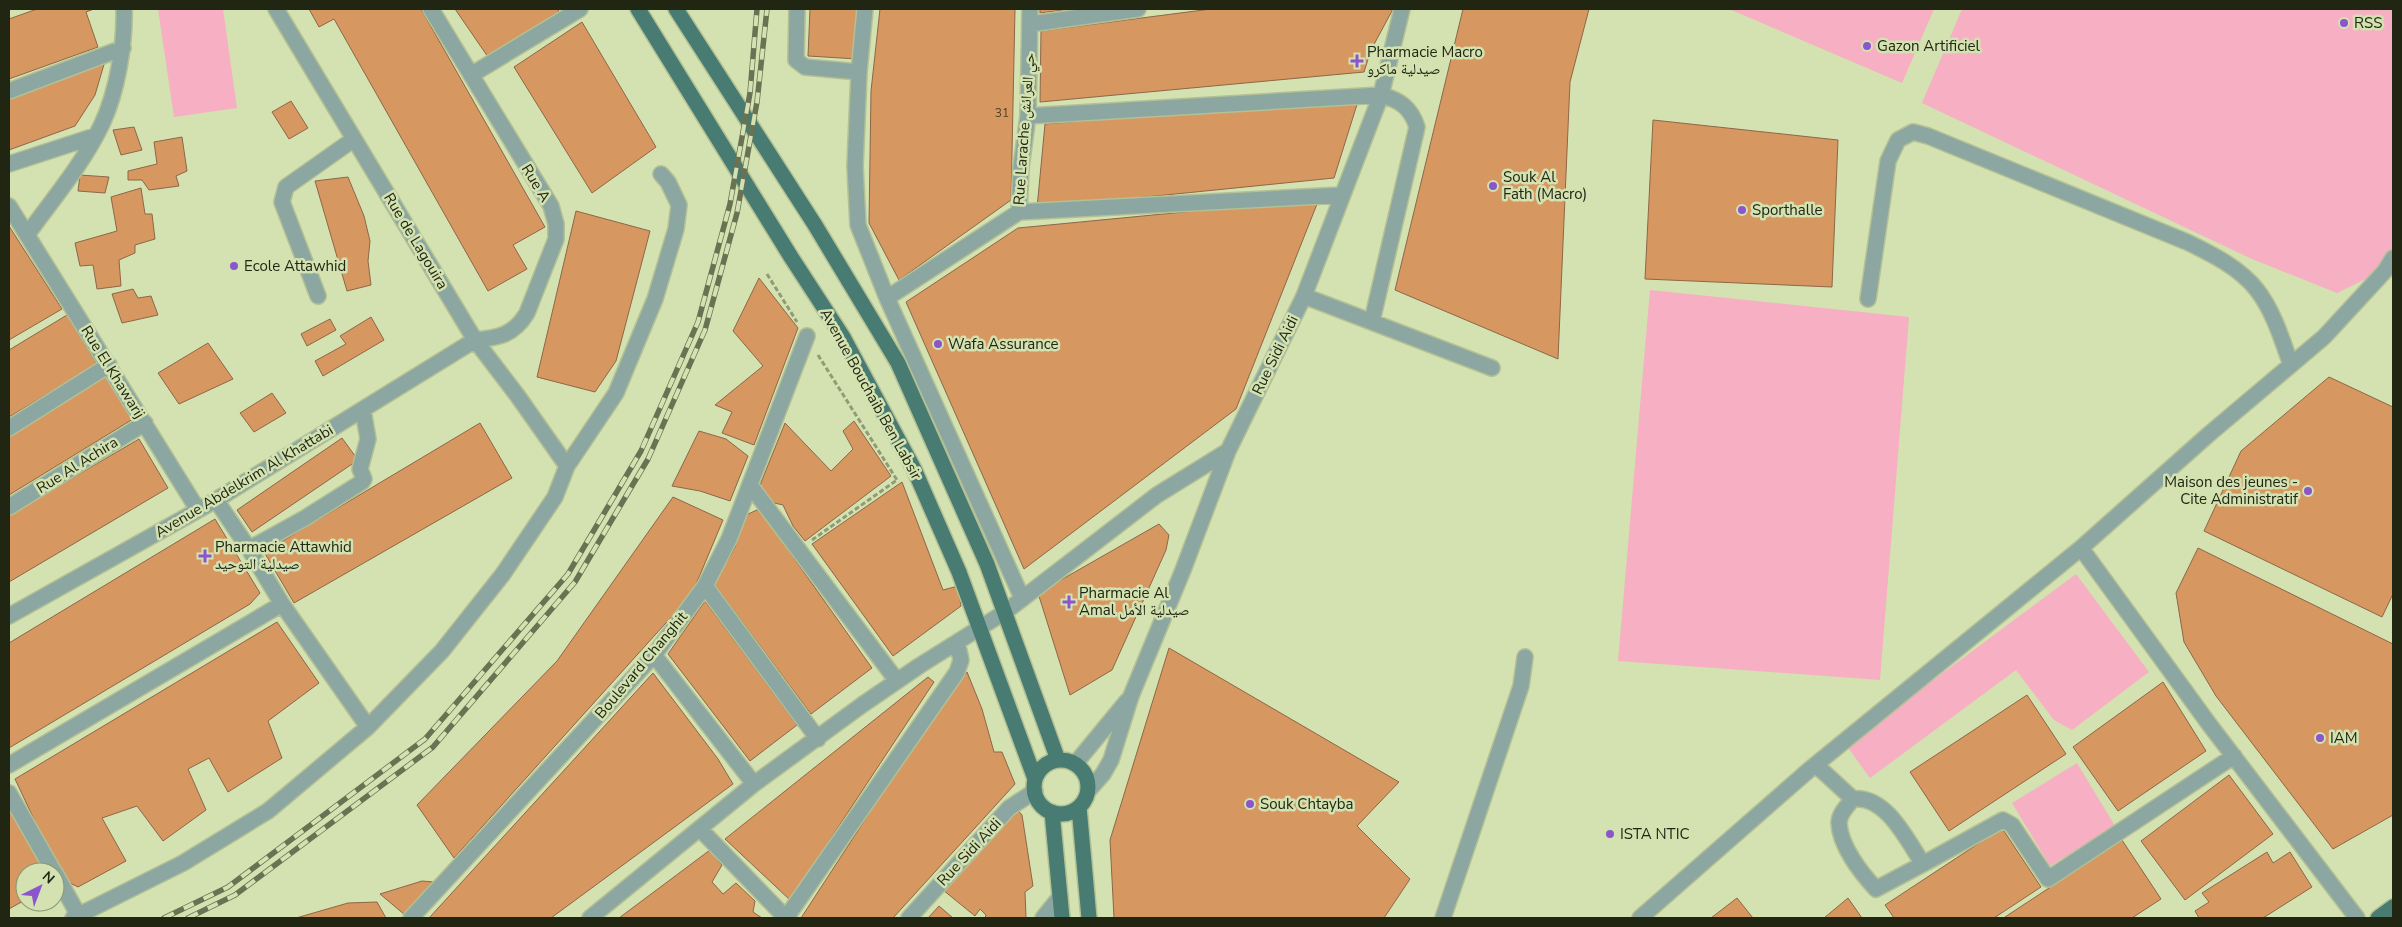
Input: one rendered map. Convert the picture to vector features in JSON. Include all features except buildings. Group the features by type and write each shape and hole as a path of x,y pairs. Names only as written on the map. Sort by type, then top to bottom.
{"main road":[{"name":"Avenue Bouchaib Ben Labsir","path":"638,9 785,249 843,336 914,469 959,572 1035,785"},
{"name":"Avenue Bouchaib Ben Labsir","path":"676,9 815,225 898,363 987,564 1058,760"},
{"path":"1079,808 1066,814 1052,812 1042,806 1035,785 1044,766 1058,760 1075,764 1086,775 1088,791 1079,808 1089,918"},
{"path":"1052,812 1062,918"},
{"path":"2378,918 2393,907"}],"street":[{"path":"27,235 95,136 107,112 123,48 124,9"},
{"name":"Rue de Lagouira","path":"276,9 475,340 567,466"},
{"name":"Rue A","path":"432,9 551,206 556,224 556,239 521,323 512,332 497,338 475,340"},
{"path":"471,75 580,9"},
{"path":"797,9 796,60 799,65 859,72"},
{"path":"866,9 859,72 855,166 858,225 887,298 1022,598"},
{"path":"1030,16 1138,9"},
{"name":"Rue Sidi Aidi","path":"1088,791 1103,774 1111,760 1131,696 1183,570 1228,451 1304,296 1381,95 1402,9"},
{"name":"Rue Larache حي العرائش","path":"887,298 1019,212 1021,168 1028,116 1030,16"},
{"path":"9,91 123,48"},
{"path":"1028,116 1381,95 1404,105 1413,114 1417,127 1372,321"},
{"path":"1868,298 1888,161 1898,140 1913,132 1928,136 2187,242 2219,258 2257,290 2273,317 2291,365"},
{"path":"9,164 95,136"},
{"path":"318,296 282,202 286,187 354,138"},
{"path":"65,894 76,917 184,863 268,812 368,727 442,651 503,574 555,498 567,466 616,393 655,299 676,229 679,205 668,182 661,174"},
{"path":"1019,212 1342,195"},
{"name":"Rue El Khawarij","path":"9,206 198,510"},
{"path":"1640,918 1816,765 2081,548 2208,435 2324,337 2385,271 2393,258"},
{"path":"1304,296 1492,368"},
{"name":"Boulevard Changhit","path":"411,918 654,655 705,586 729,539 807,336"},
{"name":"Avenue Abdelkrim Al Khattabi","path":"9,616 216,500 475,340"},
{"path":"9,428 109,366"},
{"path":"249,549 305,518 362,482 364,479 360,469 368,439 363,410"},
{"name":"Rue Al Achira","path":"9,507 145,423"},
{"path":"590,918 754,784 897,681 1005,612 1157,495 1228,451"},
{"path":"750,485 897,681"},
{"path":"216,500 249,549 282,604 368,727"},
{"path":"2081,548 2234,756 2357,918"},
{"path":"705,586 818,738"},
{"path":"9,765 282,604"},
{"path":"700,829 786,918 957,672 960,660 957,642"},
{"path":"654,655 754,784"},
{"path":"1443,918 1521,686 1525,658"},
{"name":"Rue Sidi Aidi","path":"1075,764 1131,696"},
{"path":"1852,799 1839,822 1844,843 1876,889 2003,820 2012,826 2048,879 2234,756"},
{"path":"1816,765 1852,799 1862,798 1870,801 1889,814 1923,864"},
{"name":"Rue Sidi Aidi","path":"908,918 1009,808 1035,785"},
{"path":"9,793 49,862"},
{"path":"1043,918 1060,896"}],"path":[{"path":"767,274 897,480"},
{"path":"799,549 914,469"}],"shaded area":[{"path":"158,9 223,9 237,108 174,117"},
{"name":"Gazon Artificiel","path":"1729,9 1934,9 1902,83"},
{"path":"1962,9 2393,9 2393,251 2382,271 2337,293 2252,259 1922,103"},
{"path":"1650,290 1909,317 1880,680 1618,661"},
{"path":"2076,574 2149,672 2072,730 2054,720 2016,670 1870,778 1846,745"},
{"path":"2077,763 2115,826 2050,866 2012,803"}],"railway":[{"path":"164,918 228,887 425,739 568,574 641,451 698,322 730,204 750,93 757,9"},
{"path":"188,918 235,895 433,747 575,582 648,459 705,330 737,213 757,102 767,9"}],"place":[{"name":"RSS","path":"2344,23"},
{"name":"Gazon Artificiel","path":"1867,46"},
{"name":"Pharmacie Macro صيدلية ماكرو","path":"1357,61"},
{"name":"Souk Al Fath (Macro)","path":"1493,186"},
{"name":"Sporthalle","path":"1742,210"},
{"name":"Ecole Attawhid","path":"234,266"},
{"name":"Wafa Assurance","path":"938,344"},
{"name":"Maison des jeunes - Cite Administratif","path":"2308,491"},
{"name":"Pharmacie Attawhid صيدلية التوحيد","path":"205,556"},
{"name":"Pharmacie Al Amal صيدلية الأمل","path":"1069,602"},
{"name":"IAM","path":"2320,738"},
{"name":"Souk Chtayba","path":"1250,804"},
{"name":"ISTA NTIC","path":"1610,834"}]}
